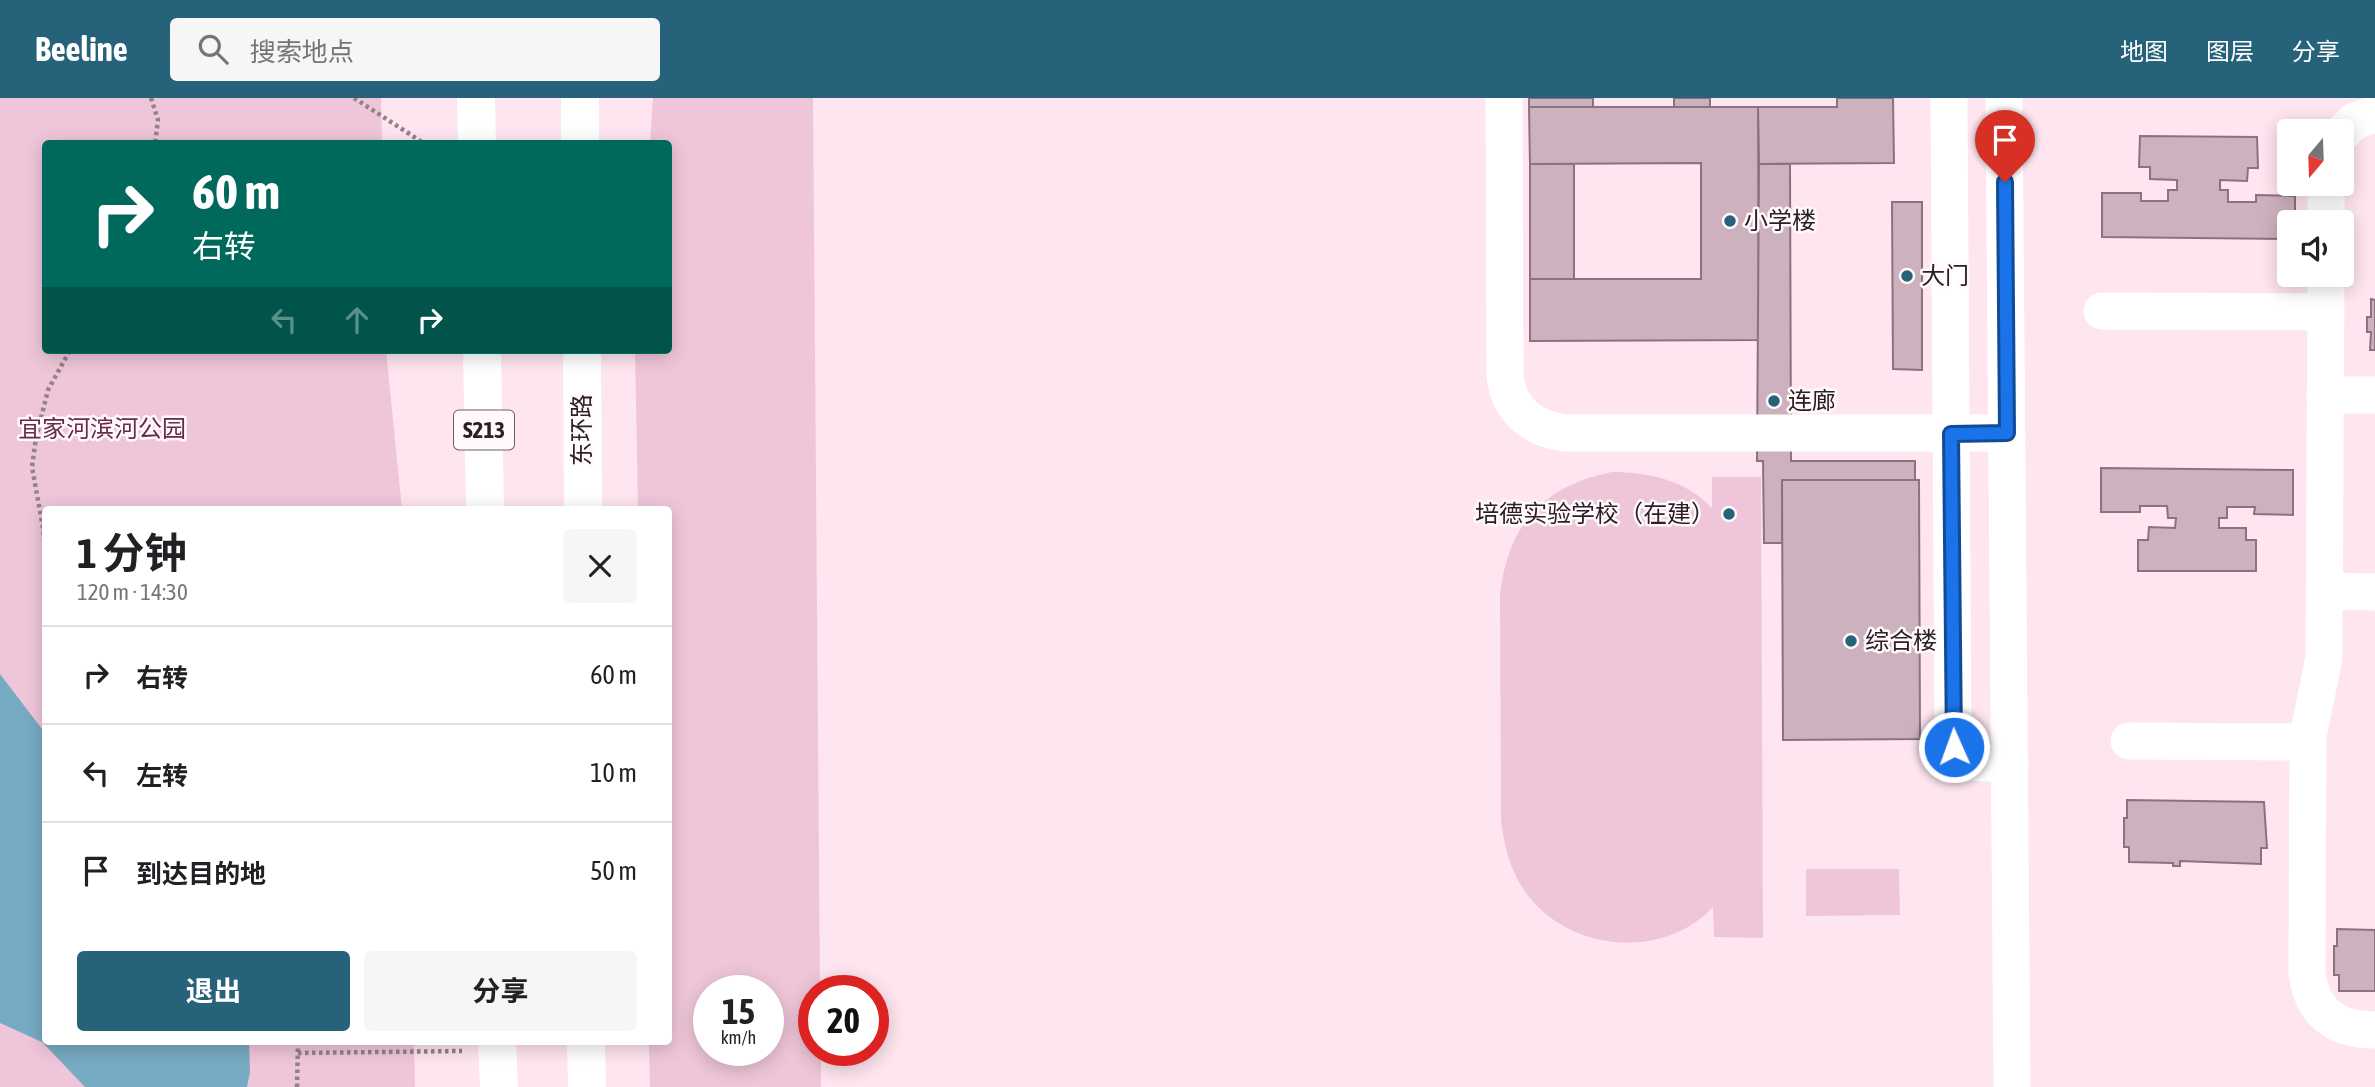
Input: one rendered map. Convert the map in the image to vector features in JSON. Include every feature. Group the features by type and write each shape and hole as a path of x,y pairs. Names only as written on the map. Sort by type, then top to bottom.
{"highway":[{"path":"476,98 477,140"},
{"path":"580,98 580,140"},
{"name":"S213","path":"482,354 485,506"},
{"name":"东环路","path":"582,354 583,506"},
{"path":"586,1045 587,1087"}],"street":[{"path":"1504,98 1506,390 1521,414 1534,425 1565,433 2007,433"},
{"path":"1949,98 1954,747 1959,755 1969,761 2010,762"},
{"path":"2004,98 2012,1087"},
{"path":"2354,123 2375,114"},
{"path":"2326,287 2324,666 2309,726 2308,743 2309,985 2318,1006 2335,1022 2359,1030 2375,1031"},
{"path":"2102,311 2326,312"},
{"path":"2325,395 2375,395"},
{"path":"2325,591 2375,592"},
{"path":"2129,741 2308,743"}],"path":[{"path":"151,98 158,120 156,140"},
{"path":"354,98 419,140"},
{"path":"42,522 32,467 36,438 48,390 68,354"},
{"path":"297,1087 298,1045"},
{"path":"298,1053 498,1060"}],"green space":[{"name":"宜家河滨河公园","path":"0,98 381,98 382,140 42,140 42,354 386,354 402,506 42,506 42,1045 414,1045 415,1087 0,1087"},
{"path":"653,98 813,98 820,975 798,975 798,1066 821,1066 821,1087 650,1087 649,1045 672,1045 672,506 638,506 635,354 672,354 672,140 650,140"},
{"path":"1612,472 1653,476 1678,484 1702,498 1712,508 1712,477 1761,477 1763,938 1714,937 1713,907 1692,925 1668,936 1642,942 1615,942 1588,937 1564,926 1542,910 1524,890 1508,856 1501,819 1500,595 1504,570 1521,529 1533,512 1548,498 1588,478"},
{"path":"1806,869 1899,869 1900,915 1806,916"}],"water":[{"path":"0,674 42,729 42,1042 0,1023"},
{"path":"45,1045 249,1045 250,1072 247,1087 85,1087"}],"building":[{"path":"1529,98 1593,98 1593,107 1529,107"},
{"path":"1674,98 1710,98 1710,107 1674,107"},
{"path":"1837,98 1893,98 1894,163 1759,164 1758,107 1837,107"},
{"name":"小学楼","path":"1529,107 1758,107 1759,340 1530,341 1530,279 1701,279 1701,163 1530,164"},
{"path":"2140,136 2257,137 2258,168 2248,168 2247,181 2220,180 2220,190 2228,190 2228,202 2256,202 2256,195 2295,196 2295,210 2277,210 2277,239 2102,237 2102,193 2141,193 2141,201 2168,201 2168,190 2177,190 2177,180 2150,179 2150,167 2139,167"},
{"path":"1530,164 1574,164 1574,279 1530,279"},
{"name":"连廊","path":"1759,164 1790,164 1791,461 1915,461 1915,480 1782,480 1782,543 1764,543 1763,461 1757,461"},
{"name":"大门","path":"1892,202 1922,202 1922,370 1893,369"},
{"path":"2371,299 2375,300 2375,350 2370,350 2371,332 2367,332 2367,317 2371,317"},
{"path":"2101,468 2293,470 2293,515 2254,514 2255,507 2227,507 2227,518 2219,518 2219,528 2246,528 2246,540 2256,540 2256,571 2138,571 2138,540 2148,540 2149,527 2175,528 2176,518 2168,518 2167,506 2140,506 2140,512 2101,512"},
{"name":"综合楼","path":"1782,480 1919,480 1920,739 1783,740"},
{"path":"2127,800 2264,802 2267,848 2261,848 2261,864 2180,861 2180,866 2173,866 2173,863 2129,862 2129,847 2124,847"},
{"path":"2337,929 2375,930 2375,991 2339,991 2339,975 2334,975"}],"place":[{"name":"小学楼","path":"1730,221"},
{"name":"大门","path":"1907,276"},
{"name":"连廊","path":"1774,401"},
{"name":"培德实验学校（在建）","path":"1729,514"},
{"name":"综合楼","path":"1851,641"}],"route":[{"path":"1954,747 1951,434 2007,433 2005,182"}]}
